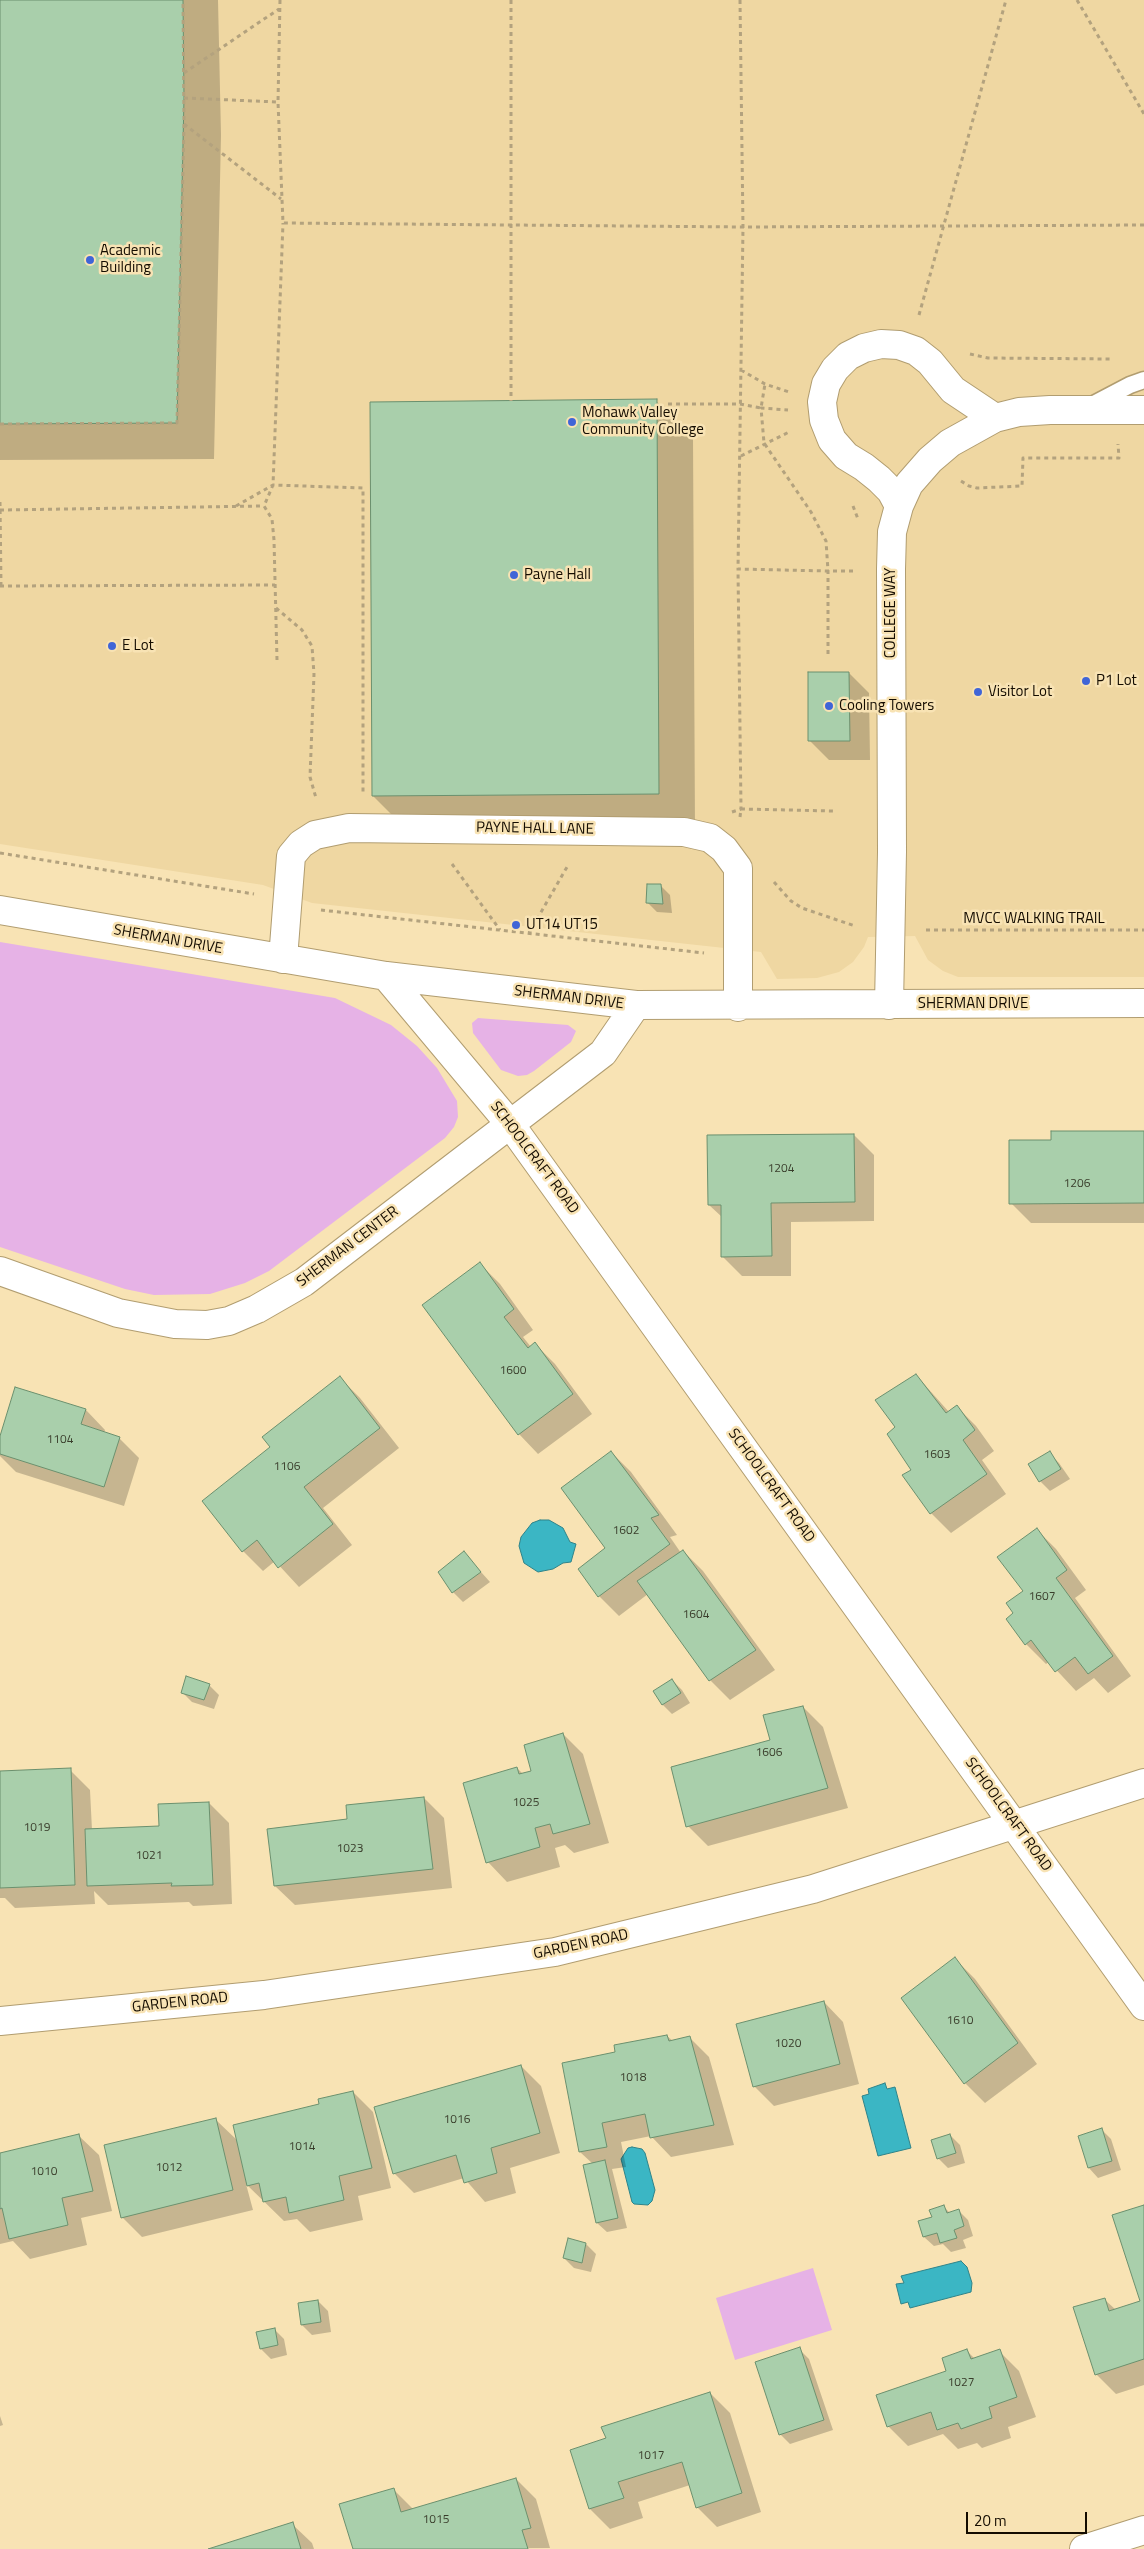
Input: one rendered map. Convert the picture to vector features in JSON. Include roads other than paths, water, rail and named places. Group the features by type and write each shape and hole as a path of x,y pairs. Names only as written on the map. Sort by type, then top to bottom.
{"street":[{"path":"899,506 891,491 879,479 846,456 832,440 824,420 822,402 826,384 835,369 848,356 864,348 881,344 899,345 916,351 930,362 953,390 995,418"},
{"name":"COLLEGE WAY","path":"889,1005 892,852 891,569 892,532 899,506 909,484 930,460 956,439 995,418 1019,412 1084,409 1144,410"},
{"name":"PAYNE HALL LANE","path":"283,959 291,856 301,844 316,835 349,828 538,829 697,834 710,838 724,849 738,868 738,1007"},
{"name":"SHERMAN DRIVE","path":"0,910 386,976 636,1006 1144,1004"},
{"name":"SCHOOLCRAFT ROAD","path":"386,976 510,1124 1144,2006"},
{"name":"SHERMAN CENTER","path":"0,1271 127,1314 175,1324 207,1325 230,1321 257,1309 304,1282 603,1053 636,1006"},
{"name":"GARDEN ROAD","path":"0,2021 264,1995 555,1952 813,1889 1144,1783"},
{"path":"1084,2549 1144,2530"}],"lane":[{"path":"1084,409 1130,385 1144,380"}],"water":[{"path":"540,1520 549,1520 563,1528 570,1542 576,1544 571,1562 538,1572 524,1563 519,1546 521,1537 532,1523"},
{"path":"885,2083 887,2089 895,2087 911,2148 878,2156 862,2096 869,2094 868,2089"},
{"path":"628,2148 642,2149 645,2153 655,2190 652,2201 648,2205 634,2204 632,2202 621,2159"},
{"path":"961,2261 967,2267 972,2283 971,2292 910,2308 908,2302 901,2304 896,2284 904,2283 901,2276"}],"place":[{"name":"Academic Building","path":"90,260"},
{"name":"Mohawk Valley Community College","path":"572,422"},
{"name":"Payne Hall","path":"514,575"},
{"name":"E Lot","path":"112,646"},
{"name":"P1 Lot","path":"1086,681"},
{"name":"Visitor Lot","path":"978,692"},
{"name":"Cooling Towers","path":"829,706"},
{"name":"UT14 UT15","path":"516,925"}]}
